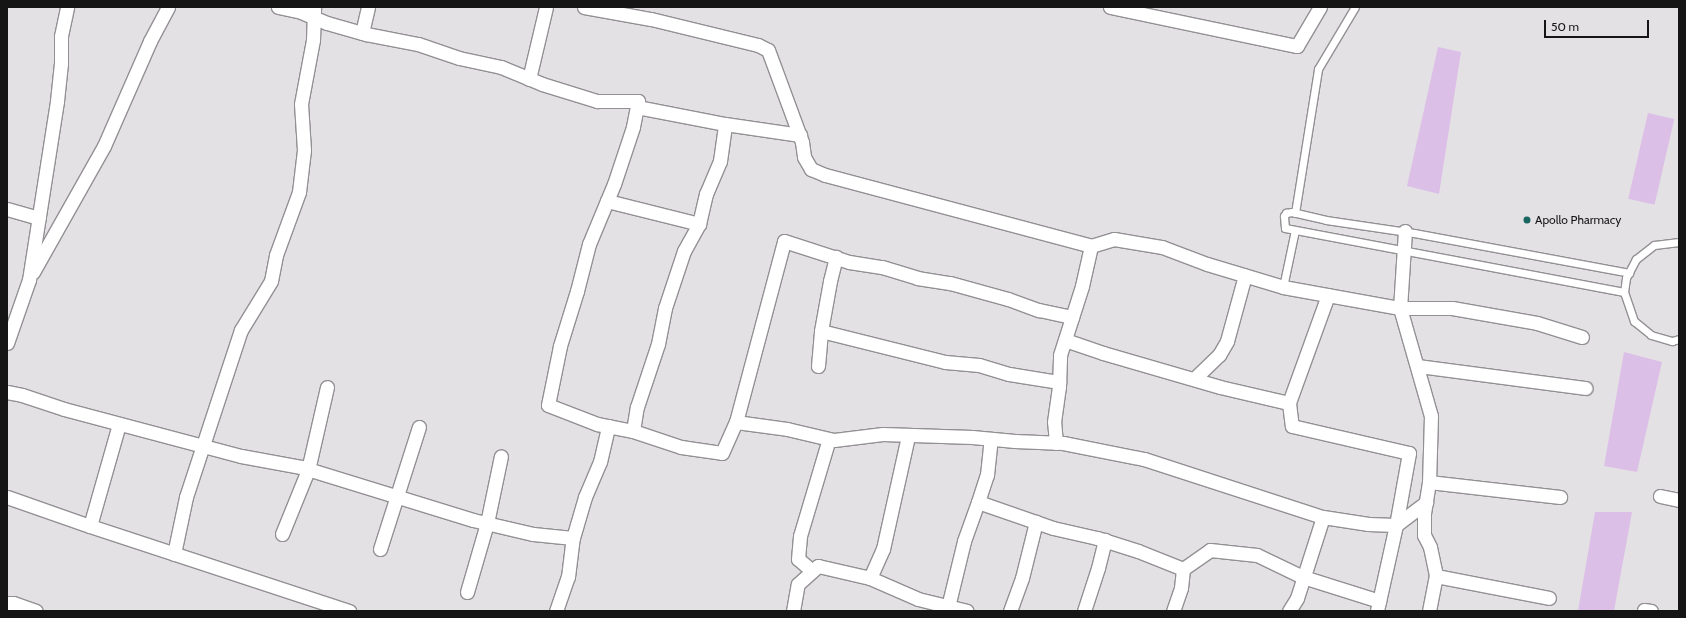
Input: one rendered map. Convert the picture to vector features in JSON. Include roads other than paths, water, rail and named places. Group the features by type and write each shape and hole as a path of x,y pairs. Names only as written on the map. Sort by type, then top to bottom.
{"street":[{"path":"29,280 57,101 61,64 61,36 67,7"},
{"path":"7,343 29,280 104,146 150,41 168,7"},
{"path":"278,7 301,12 314,12 326,23 362,33 418,44 459,58 501,67 529,79 597,101 638,101 633,127 607,201 589,244 577,291 560,346 548,405 597,424 633,431 681,447 722,453 736,422 784,241 849,262 882,267 917,278 963,286 1039,310 1072,317"},
{"path":"362,33 368,7"},
{"path":"529,79 546,7"},
{"path":"584,7 651,19 758,45 768,50 800,134 804,157 810,169 825,175 1090,246 1114,239 1162,247 1283,287 1400,308 1452,308 1537,323 1582,337"},
{"path":"1110,7 1297,46 1320,7"},
{"path":"174,554 186,497 241,330 271,281 276,255 299,192 304,150 300,104 313,40 314,12"},
{"path":"637,107 725,124 800,134"},
{"path":"633,431 637,407 658,344 664,308 684,251 698,224 706,194 720,161 725,124"},
{"path":"607,201 698,224"},
{"path":"7,209 39,218"},
{"path":"1405,232 1402,251 1400,308 1418,366 1430,416 1429,482 1424,535 1430,547 1436,576 1429,611"},
{"path":"1056,443 1054,422 1059,382 1060,355 1082,286 1090,246"},
{"path":"818,366 821,331 836,257"},
{"path":"1194,379 1220,355 1226,341 1245,275"},
{"path":"1328,295 1289,403 1292,426 1408,453 1430,445"},
{"path":"821,331 944,362 979,366 1009,374 1059,382"},
{"path":"1065,340 1103,354 1289,403"},
{"path":"1418,366 1586,388"},
{"path":"282,534 308,470 327,387"},
{"path":"7,392 22,395 64,409 119,424 204,446 308,470 396,498 486,523 533,534 573,538"},
{"path":"736,422 787,429 834,440 883,434 972,437 1056,443 1102,450 1144,459 1323,517 1368,524 1396,525 1426,502"},
{"path":"90,526 119,424"},
{"path":"556,611 568,577 573,538 585,498 600,462 608,426"},
{"path":"380,549 419,427"},
{"path":"870,578 883,548 908,436"},
{"path":"812,571 798,559 800,536 829,439"},
{"path":"948,609 964,541 987,476 991,439"},
{"path":"1173,611 1181,588 1183,569 1210,550 1258,555 1303,577 1378,606 1396,525 1408,453"},
{"path":"467,592 486,523 501,456"},
{"path":"1429,482 1560,497"},
{"path":"7,496 90,526 349,611"},
{"path":"1660,496 1679,500"},
{"path":"978,502 1053,528 1105,540 1138,550 1183,569"},
{"path":"1289,611 1297,598 1323,517"},
{"path":"1010,611 1022,578 1036,522"},
{"path":"1084,611 1098,568 1105,540"},
{"path":"793,611 798,584 818,566 870,578 918,599 948,609 967,611"},
{"path":"1436,576 1549,598"},
{"path":"7,603 13,603 36,611"}],"lane":[{"path":"1295,213 1318,69 1355,7"},
{"path":"1624,292 1294,230 1286,228 1284,216 1286,213 1295,213 1326,220 1405,232 1629,273"},
{"path":"1283,287 1294,230"},
{"path":"1679,242 1654,245 1636,258 1629,273 1624,292 1634,321 1651,335 1672,341 1679,339"}],"place":[{"name":"Apollo Pharmacy","path":"1527,220"}]}
